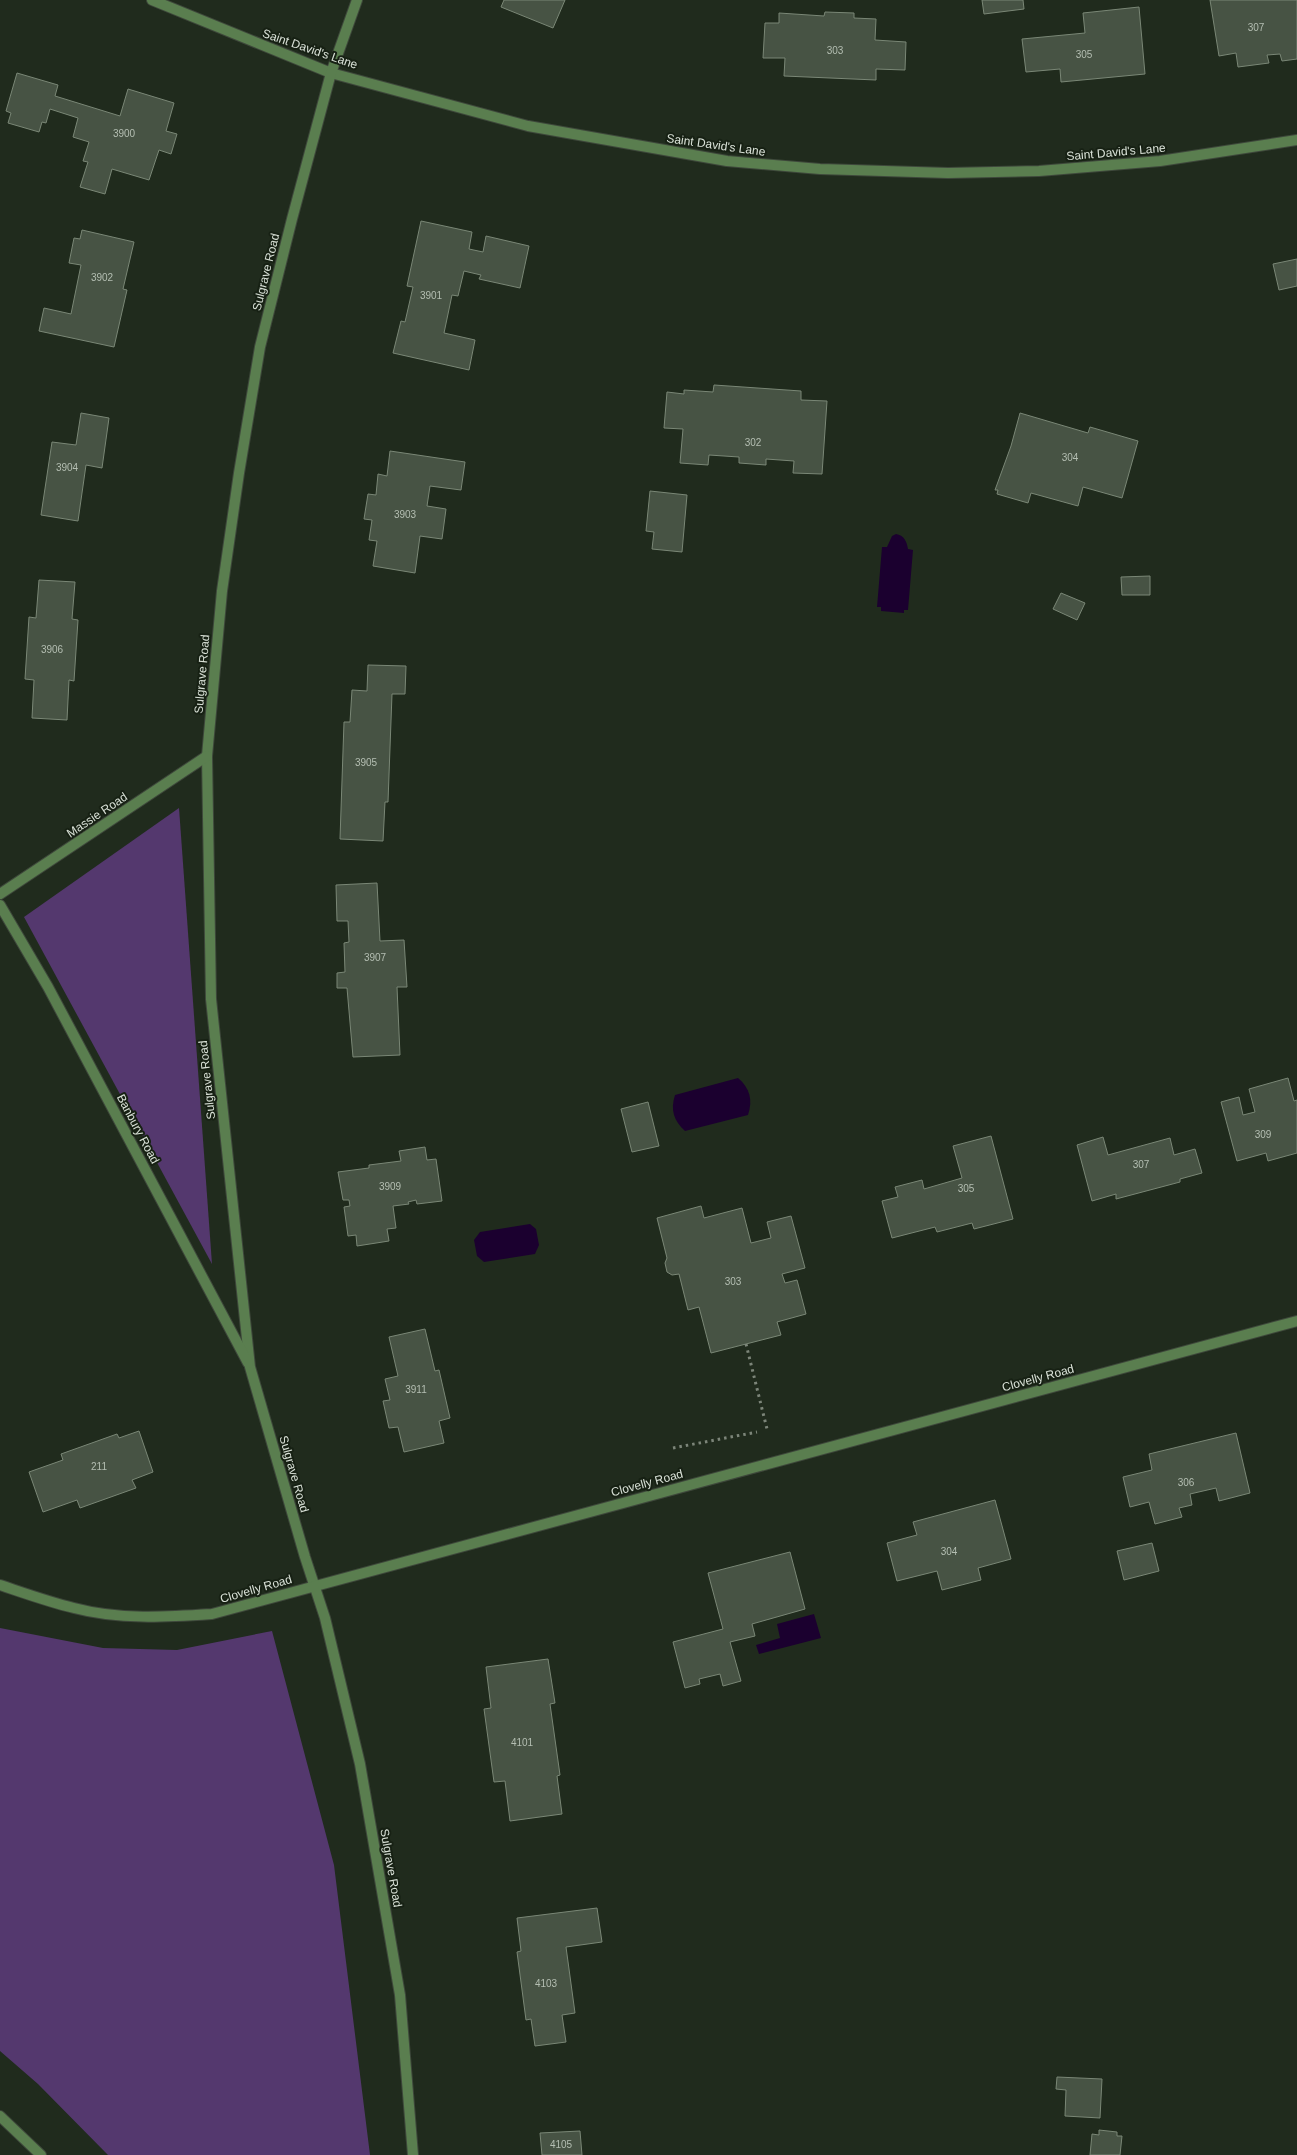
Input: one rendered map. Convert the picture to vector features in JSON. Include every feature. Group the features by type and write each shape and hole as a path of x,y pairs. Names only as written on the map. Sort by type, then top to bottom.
{"street":[{"name":"Saint David's Lane","path":"152,0 331,73 528,126 727,161 820,169 948,173 1039,171 1160,161 1297,140"},
{"name":"Sulgrave Road","path":"358,0 331,73 260,347 222,591 207,756 211,999 250,1368 325,1618 360,1764 400,1995 413,2155"},
{"name":"Massie Road","path":"0,894 207,756"},
{"name":"Banbury Road","path":"0,905 48,987 250,1368"},
{"name":"Clovelly Road","path":"0,1585 75,1609 114,1615 164,1618 212,1614 1297,1321"},
{"path":"0,2116 41,2155"}],"path":[{"path":"746,1344 767,1430"},
{"path":"673,1448 757,1432"}],"shaded area":[{"path":"896,534 905,539 908,549 913,550 908,610 904,610 904,613 881,611 881,607 877,607 882,547 887,547 892,536"},
{"path":"179,808 212,1264 24,917"},
{"path":"738,1078 748,1090 750,1104 748,1115 685,1131 681,1127 673,1110 675,1095"},
{"path":"530,1224 536,1229 539,1245 535,1254 484,1262 477,1256 474,1240 480,1232"},
{"path":"814,1614 821,1638 759,1654 756,1645 780,1638 777,1624"},
{"path":"0,1628 103,1648 177,1650 272,1631 334,1865 370,2155 108,2155 38,2084 0,2051"}],"building":[{"path":"504,0 565,0 553,28 501,7"},
{"path":"982,0 1023,0 1024,9 984,14"},
{"path":"1210,0 1297,0 1297,59 1282,61 1280,54 1267,55 1269,63 1238,67 1236,53 1219,56"},
{"path":"1139,7 1145,74 1061,82 1060,69 1026,72 1022,39 1085,33 1083,13"},
{"path":"825,12 854,13 854,18 876,19 875,40 906,42 905,70 876,69 876,80 784,76 785,58 763,58 765,23 779,23 779,13 824,16"},
{"path":"17,73 58,85 55,96 120,116 128,89 174,103 166,131 177,134 171,154 159,150 149,180 112,169 105,194 80,187 88,162 83,161 89,142 73,137 78,118 50,109 46,123 42,122 39,132 8,123 11,113 6,111"},
{"path":"421,221 472,232 469,249 483,252 486,236 529,246 520,288 479,279 481,275 464,271 458,296 452,295 444,333 475,340 469,370 393,353 401,321 405,322 413,287 407,286"},
{"path":"82,230 134,242 123,289 127,290 114,347 39,331 44,308 71,314 81,265 69,263 74,238 80,239"},
{"path":"1297,259 1297,286 1279,290 1273,264"},
{"path":"714,385 801,391 801,400 827,401 822,474 793,473 794,461 766,459 766,465 739,463 739,457 709,455 708,465 680,463 683,429 664,428 667,392 684,394 684,390 713,392"},
{"path":"81,413 109,418 102,468 86,465 78,521 41,515 52,442 76,445"},
{"path":"1020,413 1088,433 1090,427 1138,441 1122,498 1083,487 1078,506 1031,493 1028,503 997,494 998,490 995,490 1011,446"},
{"path":"390,451 465,462 461,490 430,486 427,506 446,509 442,539 420,536 415,573 373,566 377,541 369,540 372,520 364,519 368,494 376,495 378,474 387,476"},
{"path":"650,491 687,495 682,552 652,549 654,532 646,531"},
{"path":"1150,576 1150,595 1122,595 1121,577"},
{"path":"39,580 75,582 72,619 78,620 74,681 69,680 67,720 32,718 34,680 25,679 29,617 36,618"},
{"path":"1061,593 1085,603 1077,620 1053,609"},
{"path":"368,665 406,666 405,694 392,694 388,802 385,802 383,841 340,839 344,722 350,722 352,690 367,691"},
{"path":"377,883 380,941 404,940 407,987 397,987 400,1055 353,1057 347,988 337,988 337,973 345,972 344,943 349,942 348,921 337,921 336,885"},
{"path":"1288,1078 1294,1101 1297,1100 1297,1153 1268,1161 1266,1153 1237,1161 1221,1102 1239,1097 1243,1115 1255,1112 1249,1089"},
{"path":"648,1102 659,1146 632,1152 621,1109"},
{"path":"991,1136 1013,1219 974,1229 972,1223 937,1232 935,1227 892,1238 882,1201 898,1197 895,1187 922,1180 924,1189 962,1178 953,1146"},
{"path":"1103,1137 1108,1155 1170,1138 1174,1155 1195,1149 1202,1173 1180,1179 1180,1182 1116,1199 1116,1194 1092,1201 1077,1145"},
{"path":"425,1147 427,1160 436,1159 442,1201 417,1204 416,1200 408,1202 409,1204 393,1206 396,1228 387,1229 389,1241 357,1246 356,1235 348,1236 344,1207 350,1206 349,1200 343,1200 338,1172 369,1168 369,1165 401,1161 399,1151"},
{"path":"701,1206 704,1218 742,1208 751,1243 771,1238 767,1222 791,1216 805,1268 782,1274 785,1283 797,1280 806,1314 777,1322 781,1335 711,1353 699,1307 688,1310 679,1274 672,1275 667,1272 665,1263 667,1258 657,1218"},
{"path":"425,1329 435,1371 439,1370 450,1418 439,1421 444,1443 404,1452 398,1427 389,1428 383,1401 390,1400 385,1379 398,1376 389,1337"},
{"path":"139,1431 153,1472 132,1480 136,1488 80,1508 77,1500 43,1512 29,1472 63,1460 61,1454 117,1434 119,1438"},
{"path":"1236,1433 1250,1493 1219,1501 1216,1488 1190,1494 1192,1505 1179,1508 1182,1517 1155,1524 1149,1502 1130,1507 1123,1477 1152,1470 1149,1454"},
{"path":"995,1500 1011,1559 978,1568 981,1580 942,1590 937,1571 897,1581 887,1543 917,1535 913,1522"},
{"path":"1152,1543 1159,1571 1124,1580 1117,1551"},
{"path":"790,1552 805,1609 752,1624 755,1636 730,1642 741,1681 723,1686 720,1674 699,1679 700,1684 685,1688 673,1642 723,1629 708,1573"},
{"path":"548,1659 555,1703 550,1704 560,1775 557,1776 562,1814 510,1821 505,1781 494,1782 484,1709 491,1708 486,1667"},
{"path":"597,1908 602,1942 566,1947 575,2013 562,2015 566,2042 535,2046 531,2019 526,2020 517,1952 521,1951 517,1918"},
{"path":"1057,2077 1102,2079 1100,2118 1065,2116 1066,2090 1056,2089"},
{"path":"1099,2130 1117,2132 1117,2136 1122,2136 1120,2155 1090,2155 1092,2134 1099,2135"},
{"path":"580,2131 582,2155 542,2155 540,2133"}]}
